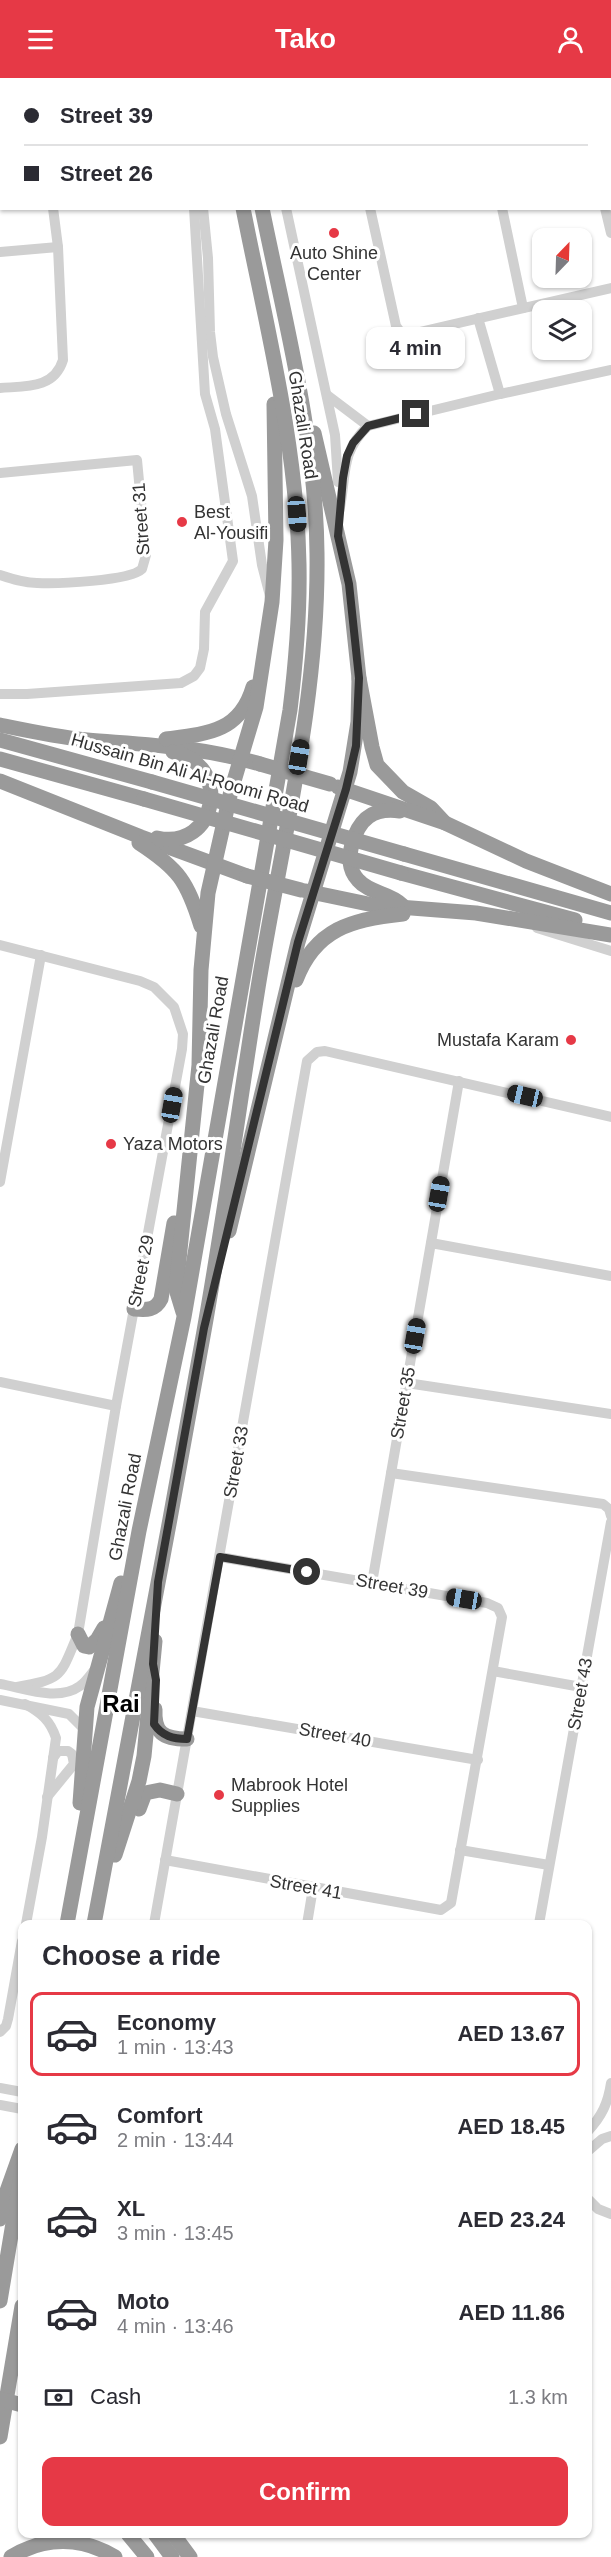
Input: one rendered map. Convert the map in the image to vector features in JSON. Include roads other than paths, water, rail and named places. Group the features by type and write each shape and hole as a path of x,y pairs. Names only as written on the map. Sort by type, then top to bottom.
{"highway":[{"name":"Ghazali Road","path":"68,1920 139,1531 184,1317 290,710 296,661 300,563 289,442 243,210"},
{"name":"Ghazali Road","path":"95,1920 204,1328 265,941 293,797 313,664 317,552 315,509 302,401 262,210"},
{"path":"184,1317 176,1289 199,1065 208,893 231,792 258,698 272,602 276,540 273,358"},
{"path":"302,401 313,430 349,584 359,678 377,765 404,792 431,808 445,823"},
{"path":"127,742 215,731 230,723 242,711 250,697 267,634"},
{"path":"204,1328 276,1037 307,891 346,789 356,746 359,678"},
{"path":"0,725 44,734 177,746 241,758 346,789 445,823 535,865 611,894"},
{"name":"Hussain Bin Ali Al-Roomi Road","path":"0,740 611,913"},
{"path":"114,826 160,839 181,838 193,832 203,822 211,802 209,782 203,770 193,760 180,753 127,742"},
{"name":"Hussain Bin Ali Al-Roomi Road","path":"0,759 401,873 611,929"},
{"path":"0,781 247,876 373,904 511,917 611,935"},
{"path":"404,907 394,898 369,890 355,876 349,858 356,830 368,817 391,810 438,825 445,823"},
{"path":"114,826 159,856 177,873 191,894 204,935"},
{"path":"276,1037 303,963 324,936 336,929 363,920 440,910"},
{"path":"134,1310 150,1310 161,1299 175,1219 186,1186"},
{"path":"74,1884 87,1707 111,1612 139,1531"},
{"path":"100,1888 116,1851 140,1781 153,1664 158,1582"},
{"path":"78,1634 84,1646 93,1645 111,1612"},
{"path":"153,1664 156,1680 154,1724 164,1734 187,1739"},
{"path":"116,1851 128,1837 145,1793 160,1790 177,1794"},
{"path":"0,2219 7,2190 18,2161"},
{"path":"0,2301 18,2193"},
{"path":"0,2436 18,2330"},
{"path":"0,2399 18,2404"},
{"path":"131,2538 147,2557"},
{"path":"150,2538 163,2557"},
{"path":"157,2538 172,2557"},
{"path":"176,2538 190,2557"},
{"path":"11,2557 41,2544 62,2540 100,2548 115,2557"}],"street":[{"path":"0,388 40,384 56,376 60,368 63,351 53,210"},
{"path":"0,694 176,684 190,679 200,668 204,656 205,612 233,561 215,429 205,394 194,210"},
{"path":"203,210 213,357 226,414 252,496 262,565 272,602"},
{"path":"286,210 335,435 338,536"},
{"path":"370,210 396,326 401,333 411,334 611,288"},
{"path":"502,210 523,309"},
{"path":"605,210 611,233"},
{"path":"0,252 57,247"},
{"path":"478,318 500,394"},
{"path":"339,512 347,456 353,443 368,426 611,370"},
{"path":"327,395 368,426"},
{"name":"Street 31","path":"0,473 137,460 146,555 142,569 129,576 52,584 20,581 0,576"},
{"path":"511,917 547,932 611,951"},
{"name":"Street 29","path":"0,945 140,981 154,987 174,1007 183,1034 116,1406 78,1634 66,1664 57,1678 17,1687"},
{"path":"0,1182 41,955"},
{"name":"Street 33","path":"155,1920 304,1068 311,1055 325,1051 365,1059 611,1117"},
{"name":"Street 35","path":"372,1583 459,1081"},
{"path":"431,1243 611,1276"},
{"path":"0,1382 116,1406"},
{"path":"406,1383 611,1414"},
{"path":"391,1473 603,1504 610,1513"},
{"name":"Street 43","path":"540,1920 611,1522"},
{"name":"Street 39","path":"220,1557 487,1603 498,1608 502,1617 478,1760 451,1903 447,1908"},
{"path":"0,1684 47,1693 68,1691 80,1687 98,1666"},
{"path":"493,1671 581,1687"},
{"path":"0,1700 69,1714 86,1731"},
{"path":"25,1704 40,1713 51,1724 56,1738 27,1920"},
{"name":"Street 40","path":"192,1711 478,1760"},
{"path":"47,1797 74,1764 72,1754 68,1751 58,1751 53,1758"},
{"path":"460,1850 549,1865"},
{"name":"Street 41","path":"165,1860 441,1910 447,1908"},
{"path":"308,1920 313,1888"},
{"path":"0,2032 6,2026 8,2019 18,1963"},
{"path":"592,2126 601,2116 609,2097 611,2083"},
{"path":"0,2088 18,2091"},
{"path":"0,2105 18,2108"},
{"path":"592,2148 602,2139 611,2136"},
{"path":"592,2203 598,2209 611,2214"}],"place":[{"name":"Auto Shine Center","path":"334,233"},
{"name":"Best Al-Yousifi","path":"182,522"},
{"name":"Mustafa Karam","path":"571,1040"},
{"name":"Yaza Motors","path":"111,1144"},
{"name":"Mabrook Hotel Supplies","path":"219,1795"}],"district":[{"name":"Rai","path":"121,1704"}]}
